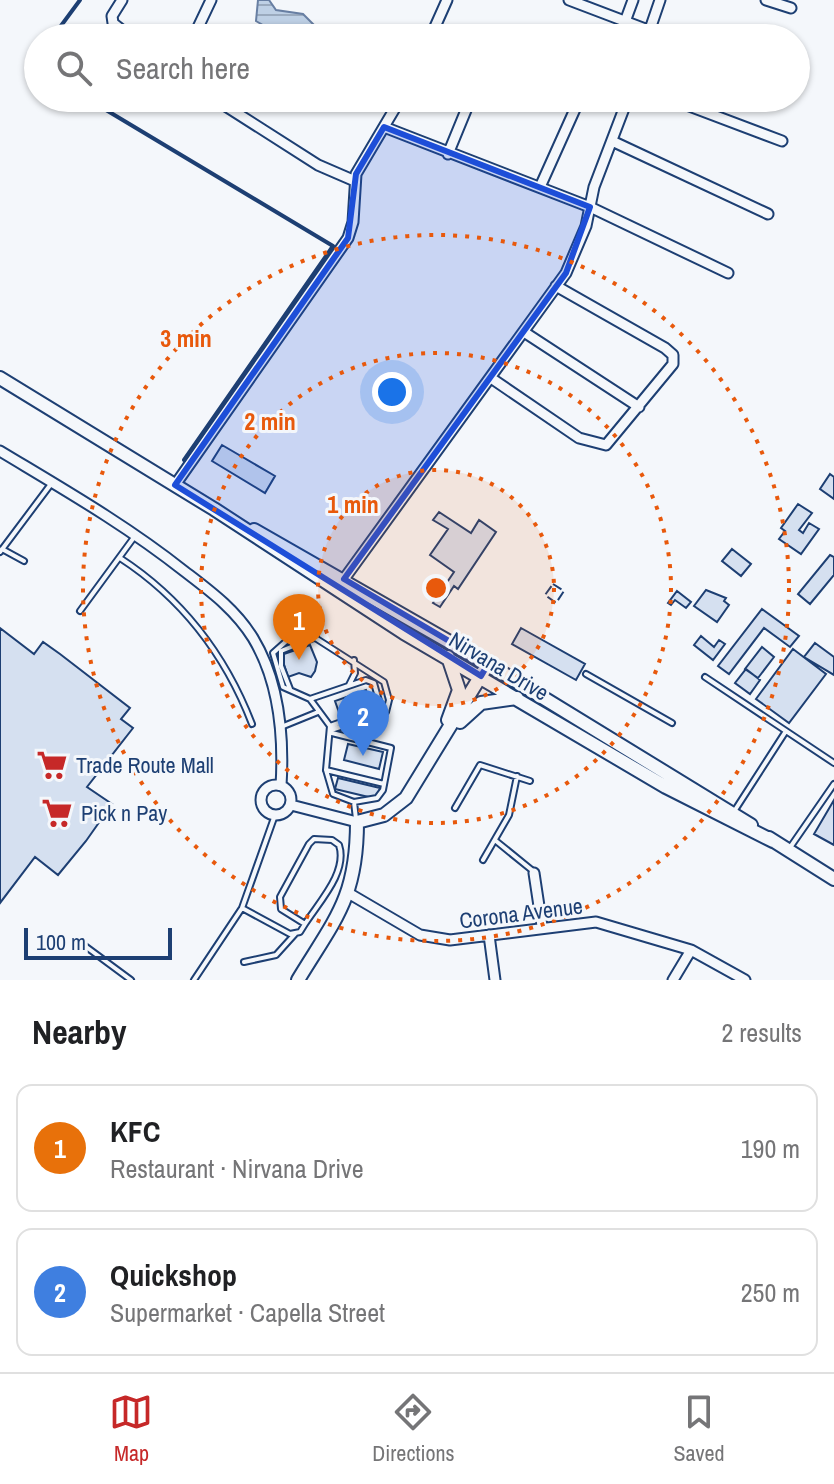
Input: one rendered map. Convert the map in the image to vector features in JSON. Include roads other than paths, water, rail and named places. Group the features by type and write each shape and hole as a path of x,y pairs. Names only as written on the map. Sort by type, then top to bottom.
{"main road":[{"name":"Nirvana Drive","path":"3,379 214,509 309,574 666,787 773,841"},
{"name":"Nirvana Drive","path":"214,509 344,579 488,664 734,812 834,879"},
{"path":"438,749 459,690 448,657"},
{"path":"298,980 350,894 356,861 357,822 384,815 400,804 438,749 488,664"},
{"path":"438,749 476,706 489,700 517,698"}],"street":[{"path":"114,24 112,16 122,0"},
{"path":"200,24 211,0"},
{"path":"436,24 447,0"},
{"path":"569,0 624,23 633,0"},
{"path":"652,24 660,0"},
{"path":"766,0 791,8"},
{"path":"235,112 318,165 355,181"},
{"path":"175,485 348,238 360,164 393,112"},
{"path":"448,154 465,112"},
{"path":"540,187 574,112"},
{"path":"344,579 556,286 586,226 623,112"},
{"path":"705,112 782,141"},
{"path":"384,127 590,207 728,273"},
{"path":"612,141 768,214"},
{"path":"491,378 594,444 606,445 673,364 673,355 556,286"},
{"path":"524,332 639,407"},
{"path":"0,451 137,533 231,607 254,640 272,688 281,727 281,786"},
{"path":"271,786 281,786 289,791 291,805 285,813 275,815 263,807 261,797 271,786"},
{"path":"291,805 357,822"},
{"path":"534,873 542,926"},
{"name":"Corona Avenue","path":"350,894 429,938 489,935 542,926 596,922 691,950 745,980"},
{"path":"489,935 495,980"},
{"path":"673,980 691,950"}],"lane":[{"path":"24,561 1,550 52,483"},
{"path":"80,611 137,533"},
{"path":"120,558 148,578 196,624 228,669 252,724"},
{"path":"281,616 384,682 389,706 382,714 331,730"},
{"path":"301,628 273,653 283,687 310,699 331,730 390,747 384,784 377,798 354,802 333,794 326,770 331,730"},
{"path":"291,691 281,666 281,651 316,637"},
{"path":"348,686 355,673 354,660"},
{"path":"586,674 672,723"},
{"path":"705,677 834,763"},
{"path":"310,699 366,680 374,683 382,707 331,730"},
{"path":"281,727 318,712"},
{"path":"734,812 786,731"},
{"path":"455,808 480,765 530,781"},
{"path":"326,770 384,784"},
{"path":"483,860 513,804 517,776"},
{"path":"788,851 834,784"},
{"path":"354,802 357,822"},
{"path":"194,980 242,908 275,815"},
{"path":"244,962 276,955 305,924 342,862 339,845 323,837 309,844 280,897 281,909 305,924"},
{"path":"495,840 534,873"},
{"path":"242,908 295,934"},
{"path":"85,946 131,980"}],"water":[{"path":"258,0 269,0 276,10 303,14 313,24 261,24 256,21"}],"place":[{"name":"KFC","path":"299,660"},
{"name":"Quickshop","path":"363,756"},
{"name":"Trade Route Mall","path":"52,765"},
{"name":"Pick n Pay","path":"57,813"}]}
